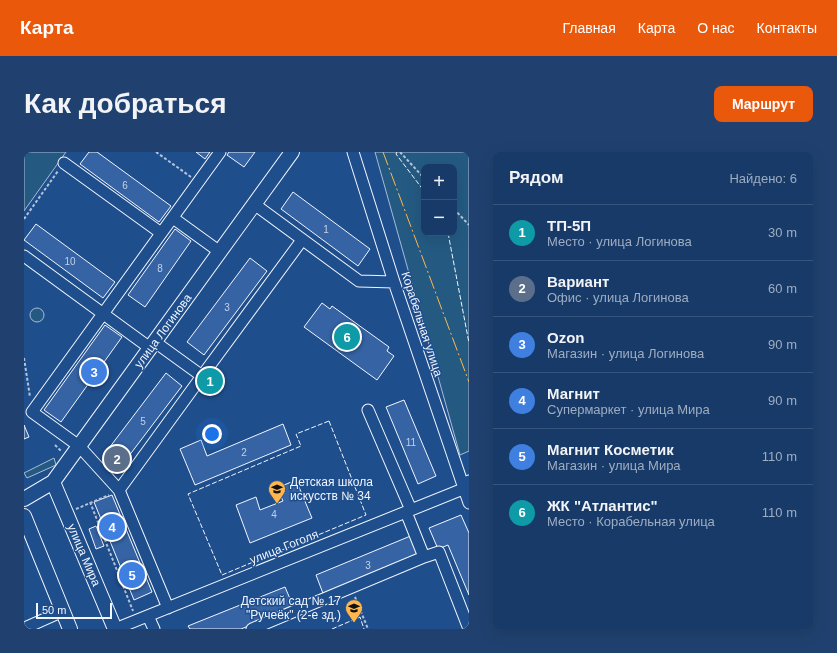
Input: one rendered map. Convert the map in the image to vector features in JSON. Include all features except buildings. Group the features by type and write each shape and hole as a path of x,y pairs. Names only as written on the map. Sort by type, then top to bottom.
{"main road":[{"name":"улица Логинова","path":"24,500 53,482 292,152"},
{"name":"улица Мира","path":"53,482 115,629"},
{"path":"24,516 70,629"}],"street":[{"path":"168,608 119,490 79,446 32,412 220,152"},
{"name":"Корабельная улица","path":"353,152 394,282 466,485 469,503"},
{"path":"64,163 161,233"},
{"path":"254,204 359,281 394,282"},
{"path":"173,218 220,252"},
{"path":"119,490 302,240"},
{"path":"24,256 103,314 202,376"},
{"path":"368,410 408,511 424,557"},
{"name":"улица Гоголя","path":"115,629 408,511 466,485"},
{"path":"252,629 439,552 468,629"},
{"path":"27,627 63,611"},
{"path":"148,616 154,629"}],"path":[{"path":"156,152 198,182"},
{"path":"400,152 421,175"},
{"path":"24,219 64,163"},
{"path":"457,212 469,225"},
{"path":"24,358 32,412"},
{"path":"55,445 61,450"},
{"path":"72,510 119,490"},
{"path":"90,502 137,620"},
{"path":"351,587 368,629"}],"shaded area":[{"path":"24,152 66,152 24,211"},
{"path":"375,152 469,152 469,451 460,455"},
{"path":"37,308 42,310 44,315 42,320 37,322 32,320 30,315 32,310"},
{"path":"54,458 56,465 27,478 24,473"}],"fence":[{"path":"397,152 396,154 421,187"},
{"path":"449,236 469,343"},
{"path":"329,421 366,515 222,575 188,494 301,446 296,434 329,421"},
{"path":"332,629 360,617 364,629"}],"power":[{"path":"383,152 469,382"}],"place":[{"name":"ЖК \"Атлантис\"","path":"347,337"},
{"name":"Ozon","path":"94,372"},
{"name":"ТП-5П","path":"210,381"},
{"name":"Вариант","path":"117,459"},
{"name":"Детская школа искусств № 34","path":"277,504"},
{"name":"Магнит","path":"112,527"},
{"name":"Магнит Косметик","path":"132,575"},
{"name":"Детский сад № 17 \"Ручеёк\" (2-е зд.)","path":"354,623"}]}
